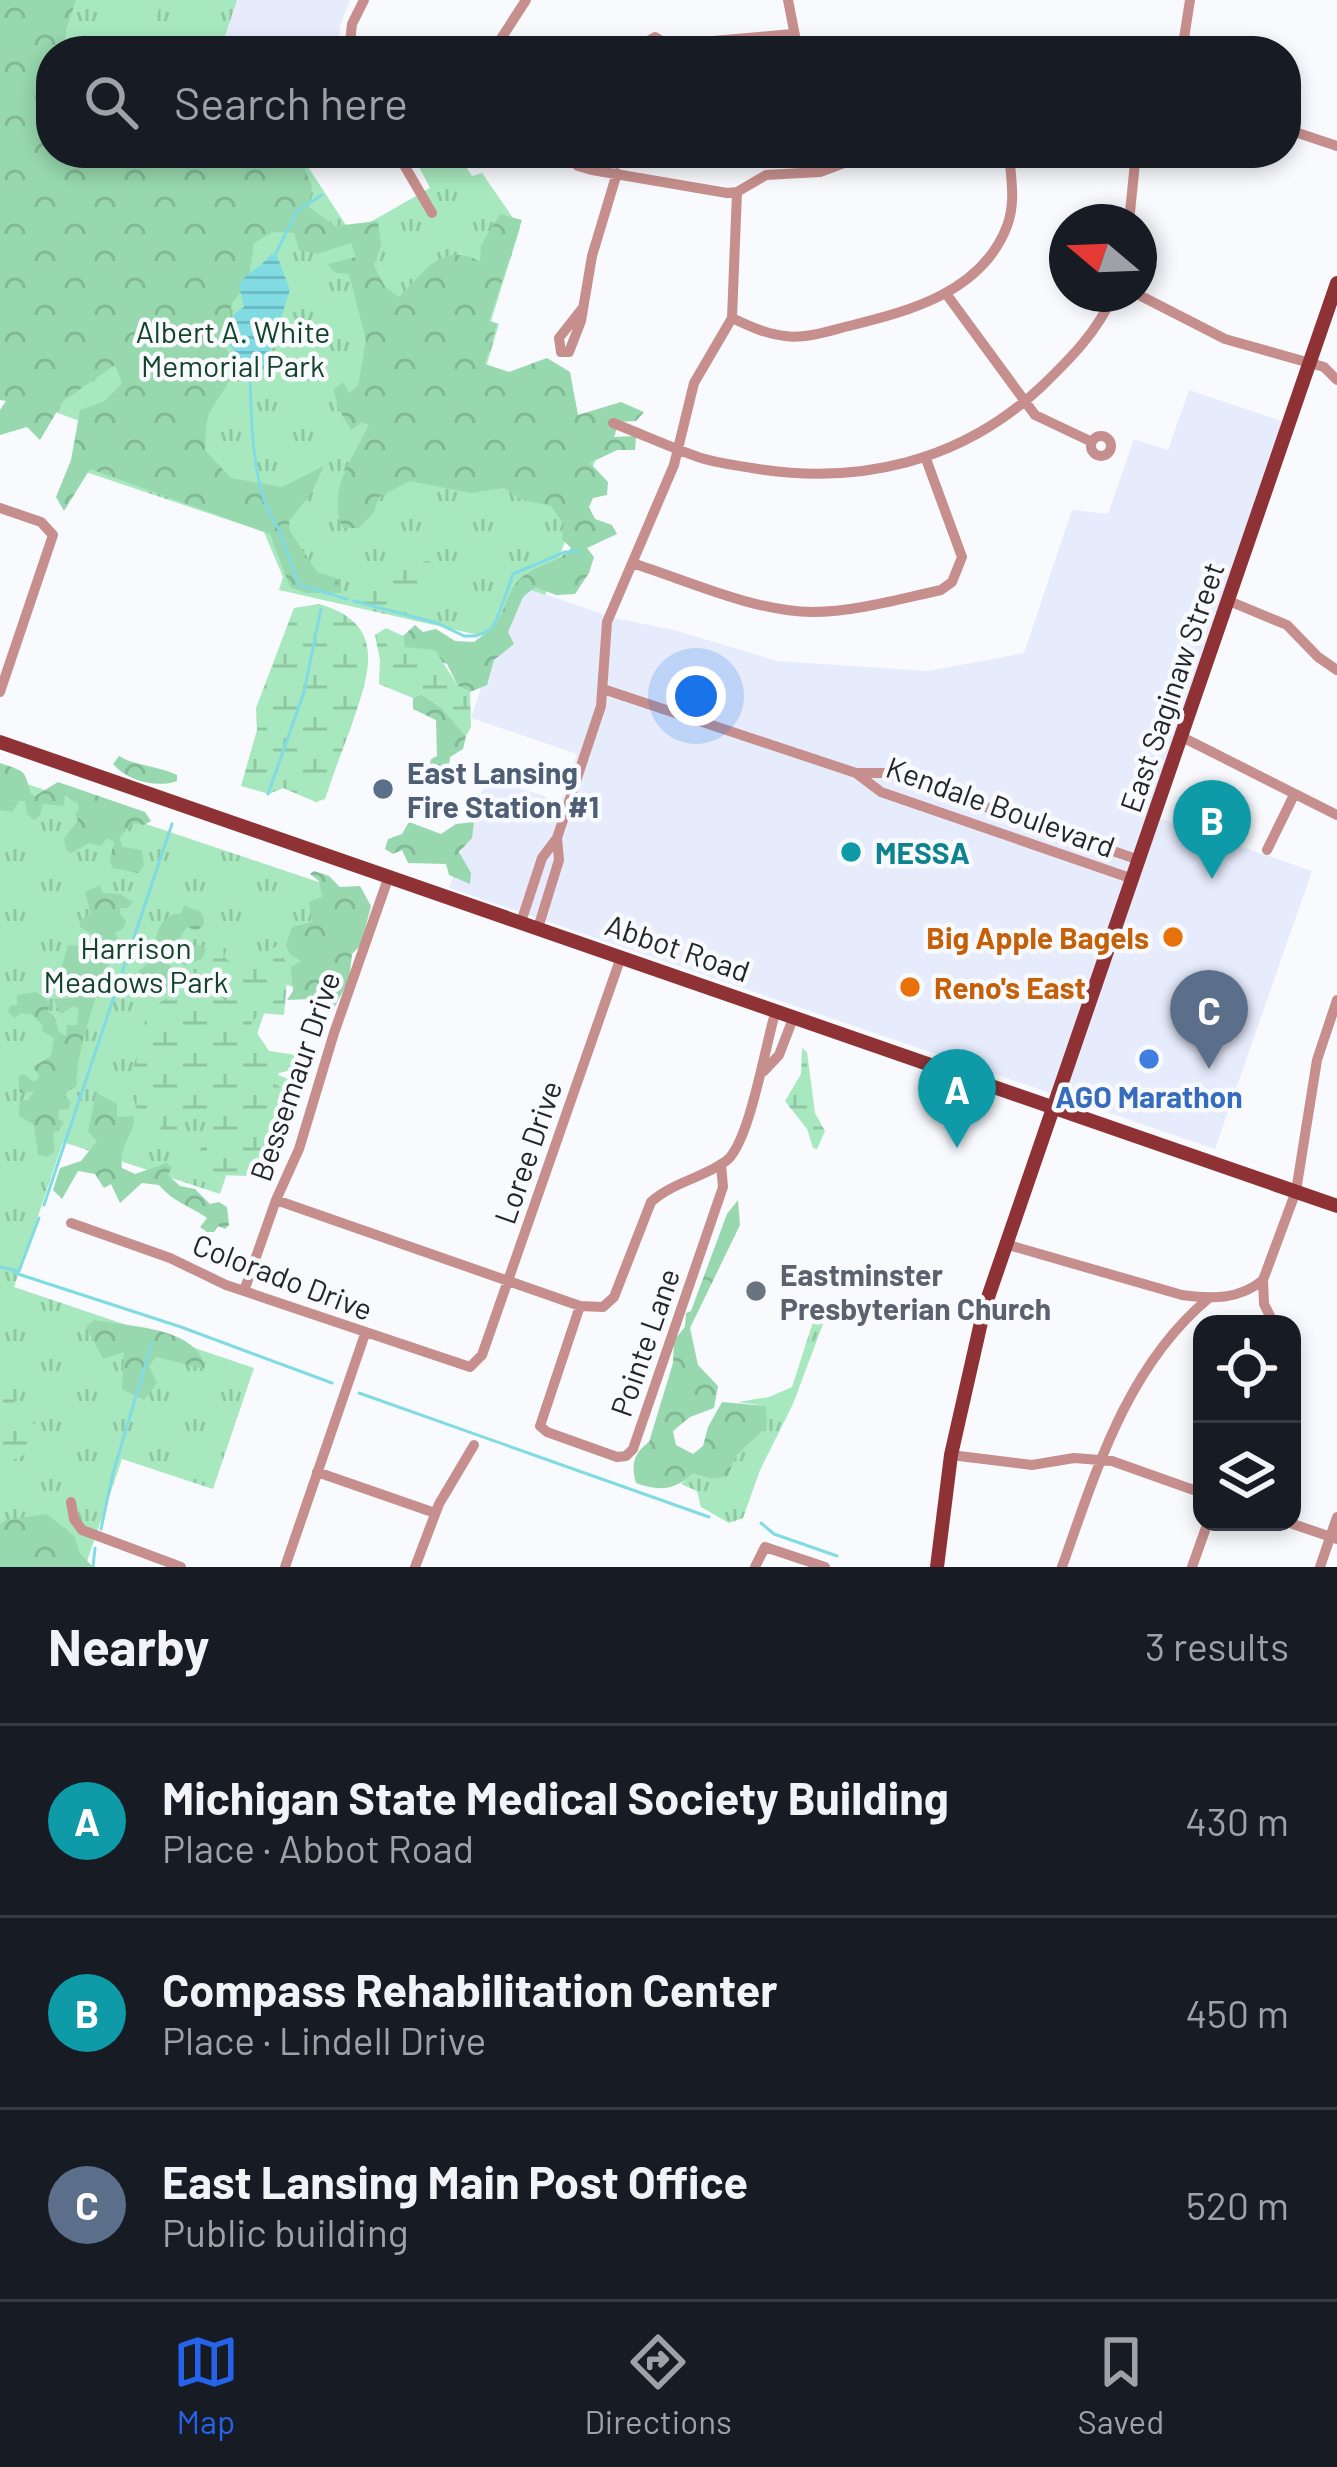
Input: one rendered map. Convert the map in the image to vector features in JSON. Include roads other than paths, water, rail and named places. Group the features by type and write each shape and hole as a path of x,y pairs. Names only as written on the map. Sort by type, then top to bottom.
{"main road":[{"name":"East Saginaw Street","path":"937,1567 974,1344 1005,1244 1337,284"},
{"name":"Abbot Road","path":"0,742 1337,1206"}],"street":[{"path":"351,36 364,0"},
{"path":"503,36 526,0"},
{"path":"774,36 792,34 788,0"},
{"path":"1184,36 1190,0"},
{"path":"1301,134 1337,146"},
{"path":"406,168 432,213"},
{"path":"589,168 718,192 737,192 766,175 828,168"},
{"path":"732,318 772,334 806,336 946,295 986,259 1008,224 1013,196 1010,168"},
{"path":"1131,204 1134,168"},
{"path":"581,310 617,173"},
{"path":"521,922 542,858 557,838 601,706 607,622 680,449 694,383 732,318 737,192"},
{"path":"946,295 1035,415 1092,442"},
{"path":"1157,305 1225,339 1324,367 1337,380"},
{"path":"613,423 701,458 803,475 863,473 926,458 975,436 1024,402 1088,340 1104,312"},
{"path":"632,563 768,605 807,612 941,590 952,582 962,557 926,458"},
{"path":"0,508 52,530 52,544 0,692"},
{"path":"1229,601 1287,625 1337,670"},
{"name":"Kendale Boulevard","path":"603,688 856,773 887,773 1139,860"},
{"path":"1182,737 1337,815"},
{"name":"Kendale Boulevard","path":"856,773 881,792 1133,879"},
{"path":"1267,850 1294,795"},
{"path":"538,928 559,860 557,838"},
{"name":"Bessemaur Drive","path":"244,1291 299,1149 389,876"},
{"name":"Loree Drive","path":"478,1363 621,957"},
{"path":"1270,1315 1264,1304 1264,1280 1296,1191 1317,1060 1337,1000"},
{"path":"764,1071 763,1048 776,1010"},
{"path":"764,1071 779,1055 794,1016"},
{"name":"Pointe Lane","path":"721,1164 723,1187 633,1449 626,1456 582,1445 540,1426 580,1306 610,1304 651,1202 721,1164 736,1149 764,1071"},
{"path":"276,1199 580,1306"},
{"name":"Colorado Drive","path":"71,1223 365,1334 464,1367 478,1363"},
{"path":"1005,1244 1181,1295 1242,1295 1264,1304"},
{"path":"1242,1295 1264,1280"},
{"path":"1181,1295 1189,1304 1188,1316"},
{"path":"1062,1567 1100,1459 1139,1381 1188,1316 1209,1298"},
{"path":"285,1567 365,1334"},
{"path":"415,1567 434,1513 474,1445"},
{"path":"952,1455 1032,1465 1100,1459 1193,1490"},
{"path":"317,1472 434,1513"},
{"path":"71,1502 82,1530 182,1567"},
{"path":"1319,1567 1334,1538 1337,1517"},
{"path":"1301,1527 1334,1538"},
{"path":"1192,1567 1205,1531"},
{"path":"755,1567 765,1547 825,1567"}],"water":[{"path":"271,254 277,256 290,290 259,374 242,368 241,359 225,340 234,314 244,307 239,286"}],"waterway":[{"path":"275,255 297,211 322,195"},
{"path":"250,371 258,475 279,529"},
{"path":"280,532 299,585 347,599"},
{"path":"354,601 476,636 491,629 497,619 513,574 565,552 579,552"},
{"path":"268,794 304,692 321,609"},
{"path":"44,1205 172,824"},
{"path":"0,1267 19,1271 39,1218"},
{"path":"15,1273 332,1383"},
{"path":"101,1529 152,1343"},
{"path":"359,1393 709,1517"},
{"path":"761,1523 774,1534 837,1556"},
{"path":"93,1567 95,1548"}],"place":[{"name":"East Lansing Fire Station #1","path":"383,789"},
{"name":"MESSA","path":"851,852"},
{"name":"Compass Rehabilitation Center","path":"1212,879"},
{"name":"Big Apple Bagels","path":"1173,937"},
{"name":"Reno's East","path":"910,987"},
{"name":"AGO Marathon","path":"1149,1059"},
{"name":"East Lansing Main Post Office","path":"1209,1069"},
{"name":"Michigan State Medical Society Building","path":"957,1148"},
{"name":"Eastminster Presbyterian Church","path":"756,1291"}],"park label":[{"name":"Albert A. White Memorial Park","path":"233,348"},
{"name":"Harrison Meadows Park","path":"136,964"}]}
